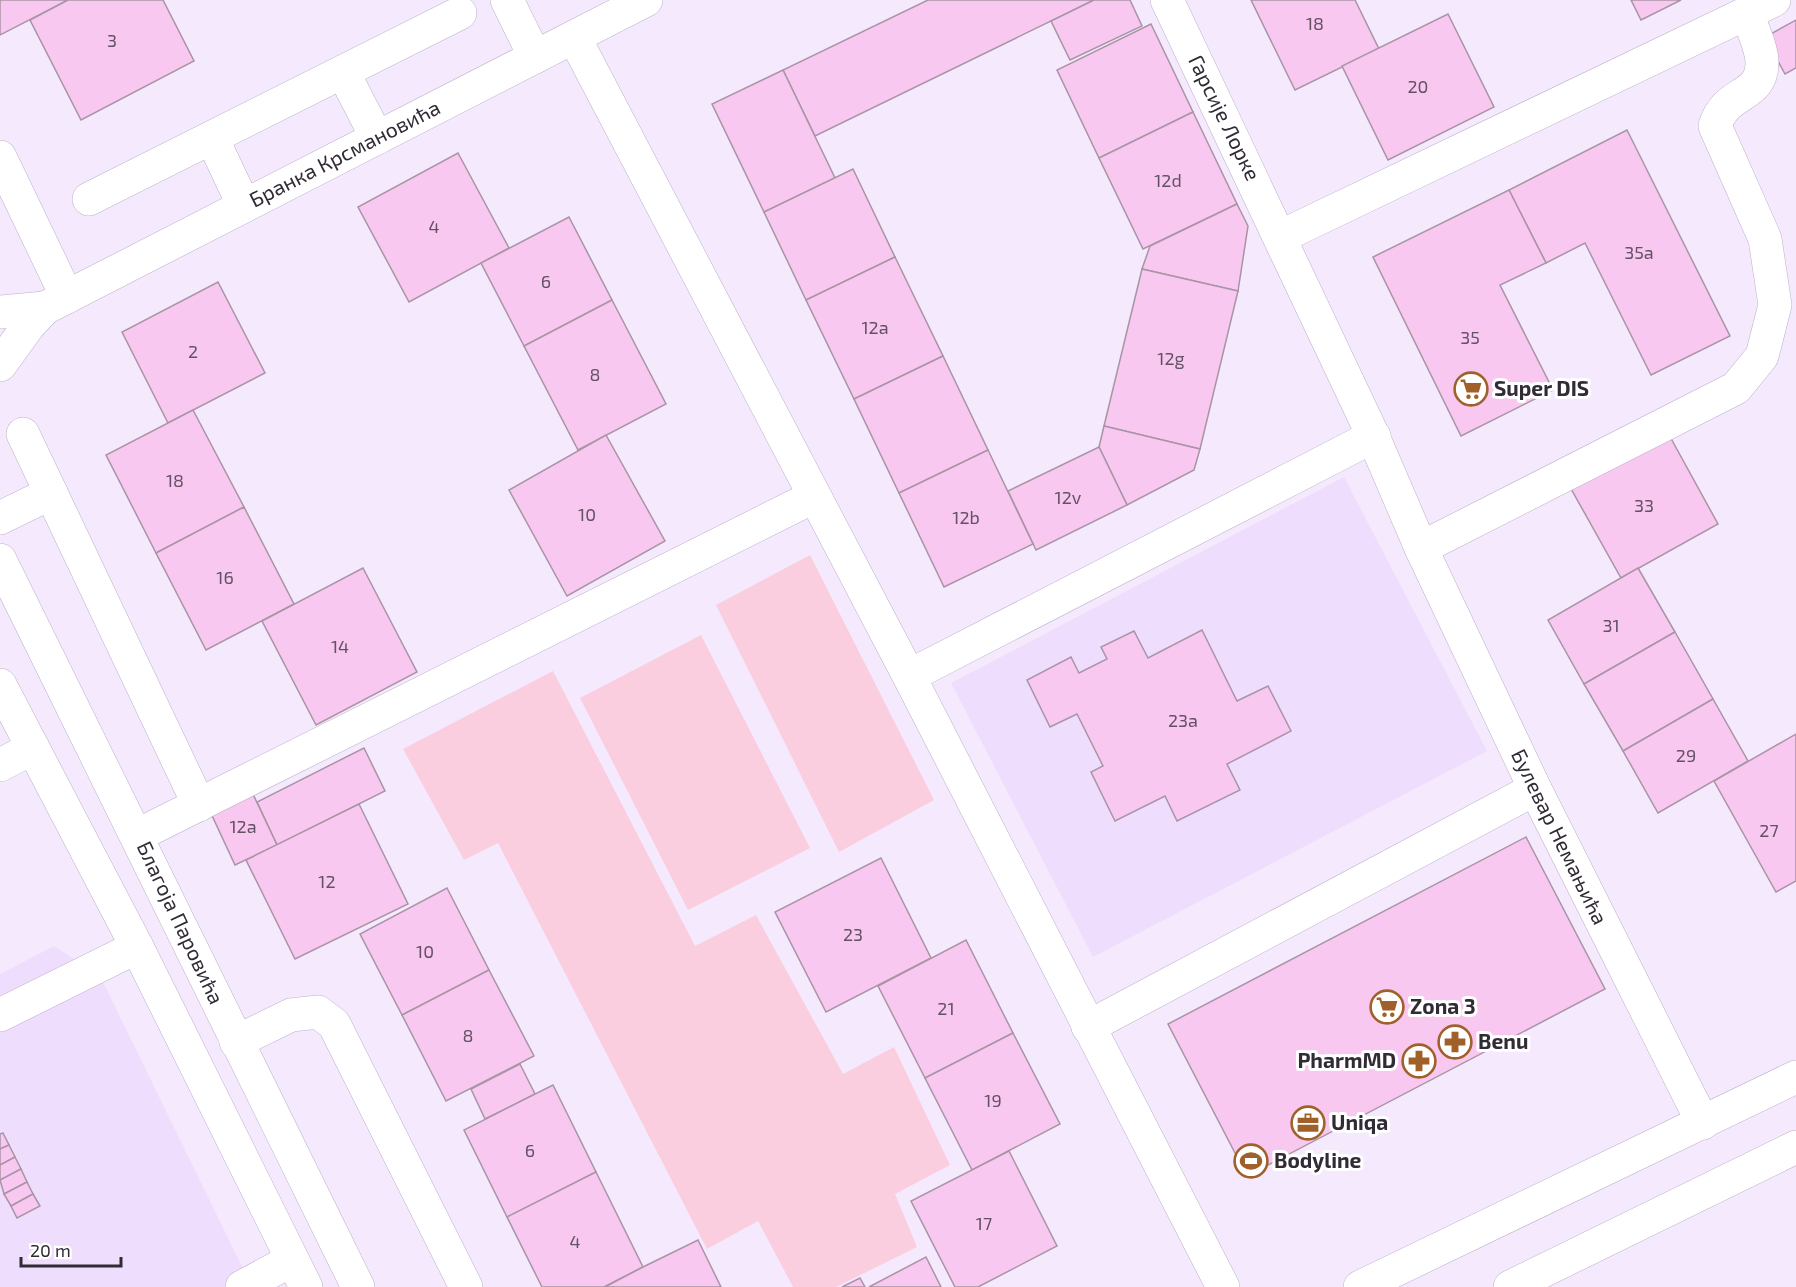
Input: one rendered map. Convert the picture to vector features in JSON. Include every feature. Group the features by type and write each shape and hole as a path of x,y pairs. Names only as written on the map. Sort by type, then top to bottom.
{"street":[{"path":"507,0 535,57"},
{"name":"Бранка Крсмановића","path":"0,365 29,325 56,302 646,0"},
{"name":"Гарсије Лорке","path":"1167,0 1374,436"},
{"path":"1280,237 1760,7 1762,61 1760,77 1754,87 1726,103 1719,112 1715,126 1765,239 1775,305 1762,356 1736,388 1421,549"},
{"path":"89,199 460,13"},
{"path":"574,36 813,497 909,676 1221,1284"},
{"path":"343,72 377,138"},
{"path":"212,138 244,206"},
{"path":"0,157 56,302"},
{"name":"Бранка Крсмановића","path":"0,312 56,302"},
{"path":"23,434 198,805"},
{"path":"909,676 1374,436"},
{"name":"Булевар Немањића","path":"1374,436 1421,549 1535,789 1703,1123"},
{"path":"0,518 51,493"},
{"path":"138,835 813,497"},
{"name":"Благоја Паровића","path":"0,560 138,835 236,1042 358,1287"},
{"path":"0,685 136,947 299,1274 242,1287"},
{"path":"0,765 33,748"},
{"path":"1088,1027 1535,789"},
{"path":"0,1015 136,947"},
{"path":"236,1042 291,1015 318,1012 334,1024 466,1287"},
{"path":"1360,1287 1796,1077"},
{"path":"1510,1287 1796,1147"}],"shaded area":[{"path":"1344,477 1487,751 1093,957 951,683"},
{"path":"810,555 934,800 839,852 716,605"},
{"path":"701,635 810,848 688,910 580,698"},
{"path":"553,671 695,946 756,915 843,1074 894,1047 950,1165 895,1194 917,1247 836,1287 793,1287 758,1221 707,1249 498,843 464,860 403,749"},
{"path":"54,946 100,976 252,1287 0,1287 0,974"}],"building":[{"path":"0,0 68,0 0,35"},
{"path":"68,0 163,0 194,61 81,120 30,20"},
{"path":"928,0 1094,0 815,136 783,70"},
{"path":"1094,0 1130,0 1142,26 1070,60 1051,21"},
{"path":"1251,0 1355,0 1379,49 1295,90"},
{"path":"1631,0 1681,0 1641,20"},
{"path":"1448,14 1494,107 1388,160 1342,66"},
{"path":"1796,20 1796,68 1785,74 1765,37"},
{"path":"1151,24 1193,112 1099,158 1057,70"},
{"path":"783,70 835,178 764,212 712,104"},
{"path":"1193,112 1237,204 1143,249 1099,158"},
{"path":"1627,130 1730,336 1651,375 1585,243 1546,263 1509,190"},
{"path":"458,153 509,248 409,302 358,207"},
{"path":"853,169 895,257 806,300 764,212"},
{"path":"1509,190 1546,263 1500,285 1553,390 1461,436 1373,257"},
{"path":"1237,204 1248,226 1238,291 1142,269 1150,246"},
{"path":"569,217 612,300 524,346 481,263"},
{"path":"895,257 943,356 854,399 806,300"},
{"path":"1142,269 1238,291 1200,449 1104,426"},
{"path":"218,282 265,373 168,423 122,332"},
{"path":"612,300 666,404 578,450 524,346"},
{"path":"943,356 988,450 899,493 854,399"},
{"path":"193,410 244,507 156,553 106,455"},
{"path":"1104,426 1200,449 1194,470 1127,505 1099,447"},
{"path":"1668,433 1718,524 1621,578 1570,487"},
{"path":"606,435 665,541 567,596 509,490"},
{"path":"1099,447 1127,505 1036,550 1008,491"},
{"path":"988,450 1033,544 944,587 899,493"},
{"path":"244,507 294,604 206,650 156,553"},
{"path":"363,568 417,672 316,725 262,621"},
{"path":"1638,568 1675,632 1584,684 1548,620"},
{"path":"1202,630 1237,701 1268,686 1291,731 1227,764 1240,790 1177,821 1165,796 1115,821 1091,772 1103,766 1077,714 1050,727 1027,680 1071,657 1079,673 1107,659 1101,647 1134,631 1148,658"},
{"path":"1675,632 1713,699 1623,751 1584,684"},
{"path":"1713,699 1748,761 1658,813 1623,751"},
{"path":"1796,734 1796,881 1776,892 1714,781"},
{"path":"364,748 385,791 277,845 257,802"},
{"path":"251,790 277,845 235,865 209,809"},
{"path":"359,804 408,904 295,959 246,860"},
{"name":"Zona 3","path":"1526,837 1605,989 1247,1176 1168,1024"},
{"path":"881,858 931,958 826,1012 775,912"},
{"path":"447,888 489,970 402,1015 360,934"},
{"path":"966,940 1013,1033 925,1078 878,986"},
{"path":"489,970 534,1056 446,1101 402,1015"},
{"path":"1013,1033 1060,1124 972,1170 925,1078"},
{"path":"520,1064 535,1094 485,1119 471,1089"},
{"path":"553,1085 596,1172 507,1217 464,1130"},
{"path":"3,1133 9,1145 0,1149 0,1134"},
{"path":"9,1145 15,1157 0,1165 0,1149"},
{"path":"1009,1151 1057,1246 978,1287 955,1287 911,1201"},
{"path":"15,1157 21,1169 0,1180 0,1165"},
{"path":"21,1169 27,1182 4,1194 0,1180"},
{"path":"596,1172 643,1267 604,1287 542,1287 507,1217"},
{"path":"27,1182 33,1194 11,1206 4,1194"},
{"path":"33,1194 40,1206 17,1218 11,1206"},
{"path":"698,1240 721,1287 605,1287 643,1267"},
{"path":"926,1257 941,1287 869,1287"},
{"path":"860,1278 865,1287 842,1287"}],"place":[{"name":"Super DIS","path":"1471,389"},
{"name":"Zona 3","path":"1387,1007"},
{"name":"Benu","path":"1455,1042"},
{"name":"PharmMD","path":"1419,1061"},
{"name":"Uniqa","path":"1308,1123"},
{"name":"Bodyline","path":"1251,1161"}]}
